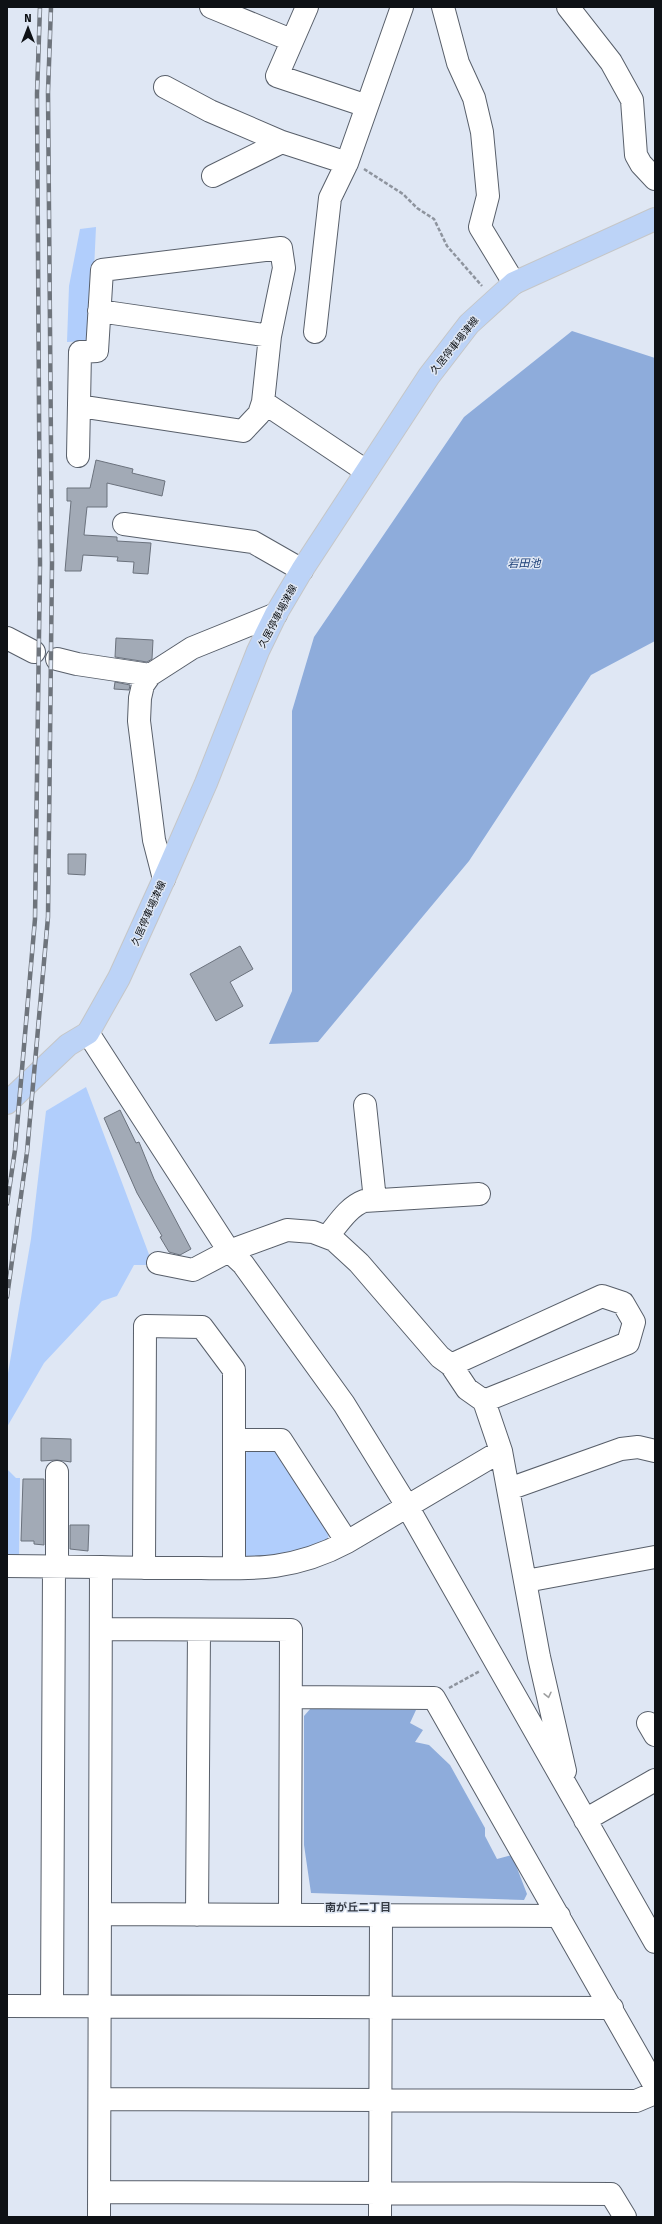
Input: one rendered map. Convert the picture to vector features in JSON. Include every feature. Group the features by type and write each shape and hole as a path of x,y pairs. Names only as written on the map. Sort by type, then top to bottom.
{"main road":[{"name":"久居停車場津線","path":"7,1104 68,1046 88,1033 119,978 164,879 206,783 258,651 276,614 302,570 433,370 469,324 514,283 655,219"}],"street":[{"path":"211,7 291,40"},
{"path":"307,7 291,40 277,76 367,106"},
{"path":"315,332 330,198 348,161 402,7"},
{"path":"444,7 458,63 474,98 482,132 488,196 480,227 514,283"},
{"path":"568,7 611,62 632,100 636,155 641,164 655,179"},
{"path":"165,86 210,111 282,142 348,161"},
{"path":"213,176 282,142"},
{"path":"78,456 80,352 97,350 102,270 281,248 284,268 270,336 263,402 259,414 243,431 79,406"},
{"path":"99,311 270,336"},
{"path":"263,402 366,471"},
{"path":"124,524 253,542 302,570"},
{"path":"164,879 154,840 139,721 140,698 143,685 150,675 192,648 276,614"},
{"path":"7,638 34,652"},
{"path":"57,659 77,664 150,675"},
{"path":"88,1033 229,1251 243,1264 344,1404 407,1506 512,1694 570,1792 655,1942"},
{"path":"365,1105 375,1200"},
{"path":"327,1237 356,1204 375,1200 479,1194"},
{"path":"158,1263 193,1270 229,1251 287,1230 313,1232 327,1237 334,1240 359,1263 440,1357 451,1365 467,1389 484,1402 501,1451 510,1488 540,1657 570,1792"},
{"path":"451,1365 602,1296 623,1303 634,1322 628,1343 484,1402"},
{"path":"144,1568 145,1326 202,1327 234,1370 234,1568"},
{"path":"235,1440 281,1440 347,1542"},
{"path":"510,1488 622,1449 638,1447 655,1451"},
{"path":"7,1566 266,1568 290,1564 323,1554 347,1542 501,1451"},
{"path":"52,2006 57,1472"},
{"path":"526,1581 655,1557"},
{"path":"99,2217 102,1567"},
{"path":"101,1629 291,1630 290,1914"},
{"path":"197,1915 199,1630"},
{"path":"512,1694 534,1682 540,1657"},
{"path":"291,1697 434,1698 612,2008 655,2086"},
{"path":"585,1820 655,1780"},
{"path":"101,1914 559,1916"},
{"path":"380,2217 381,1916"},
{"path":"7,2006 612,2008"},
{"path":"100,2099 636,2101 655,2093"},
{"path":"99,2192 611,2194 625,2217"}],"path":[{"path":"348,161 403,194 416,208 434,219 447,246 494,300"},
{"path":"434,1698 480,1670"}],"shaded area":[{"path":"96,227 91,334 85,341 67,342 69,286 80,229"},
{"path":"86,1087 153,1265 134,1265 117,1296 102,1301 44,1363 7,1427 7,1379 31,1239 46,1111"},
{"path":"251,1448 270,1449 281,1455 330,1531 326,1544 251,1561 241,1550 242,1457"},
{"path":"7,1469 16,1478 20,1478 19,1558 7,1558"}],"water":[{"name":"岩田池","path":"572,331 655,358 655,641 591,675 469,861 318,1042 269,1044 292,991 292,711 314,637 464,417"},
{"path":"311,1708 416,1710 410,1723 423,1730 415,1742 429,1745 450,1765 485,1828 485,1836 497,1859 512,1855 527,1894 524,1900 311,1893 304,1845 304,1716"}],"building":[{"path":"96,460 133,469 132,473 165,481 162,496 107,483 107,507 87,507 84,535 117,537 117,541 151,543 148,574 133,573 134,562 117,561 118,557 83,555 81,571 65,571 71,501 67,501 67,488 90,488"},
{"path":"116,638 153,640 152,659 147,662 115,657"},
{"path":"115,682 130,685 129,690 114,689"},
{"path":"68,854 86,854 85,875 68,874"},
{"path":"240,946 253,969 230,982 243,1006 216,1021 190,974"},
{"path":"120,1110 136,1143 139,1142 154,1179 191,1249 180,1255 169,1252 160,1237 162,1236 137,1193 104,1118"},
{"path":"41,1438 71,1439 71,1462 57,1460 41,1461"},
{"path":"23,1479 44,1479 44,1545 34,1544 34,1541 21,1541"},
{"path":"70,1525 89,1525 88,1551 70,1549"}],"railway":[{"path":"7,1204 15,1150 35,919 40,564 37,94 40,7"},
{"path":"7,1297 27,1152 48,917 52,563 48,92 51,7"}],"district":[{"name":"南が丘二丁目","path":"358,1907"}]}
